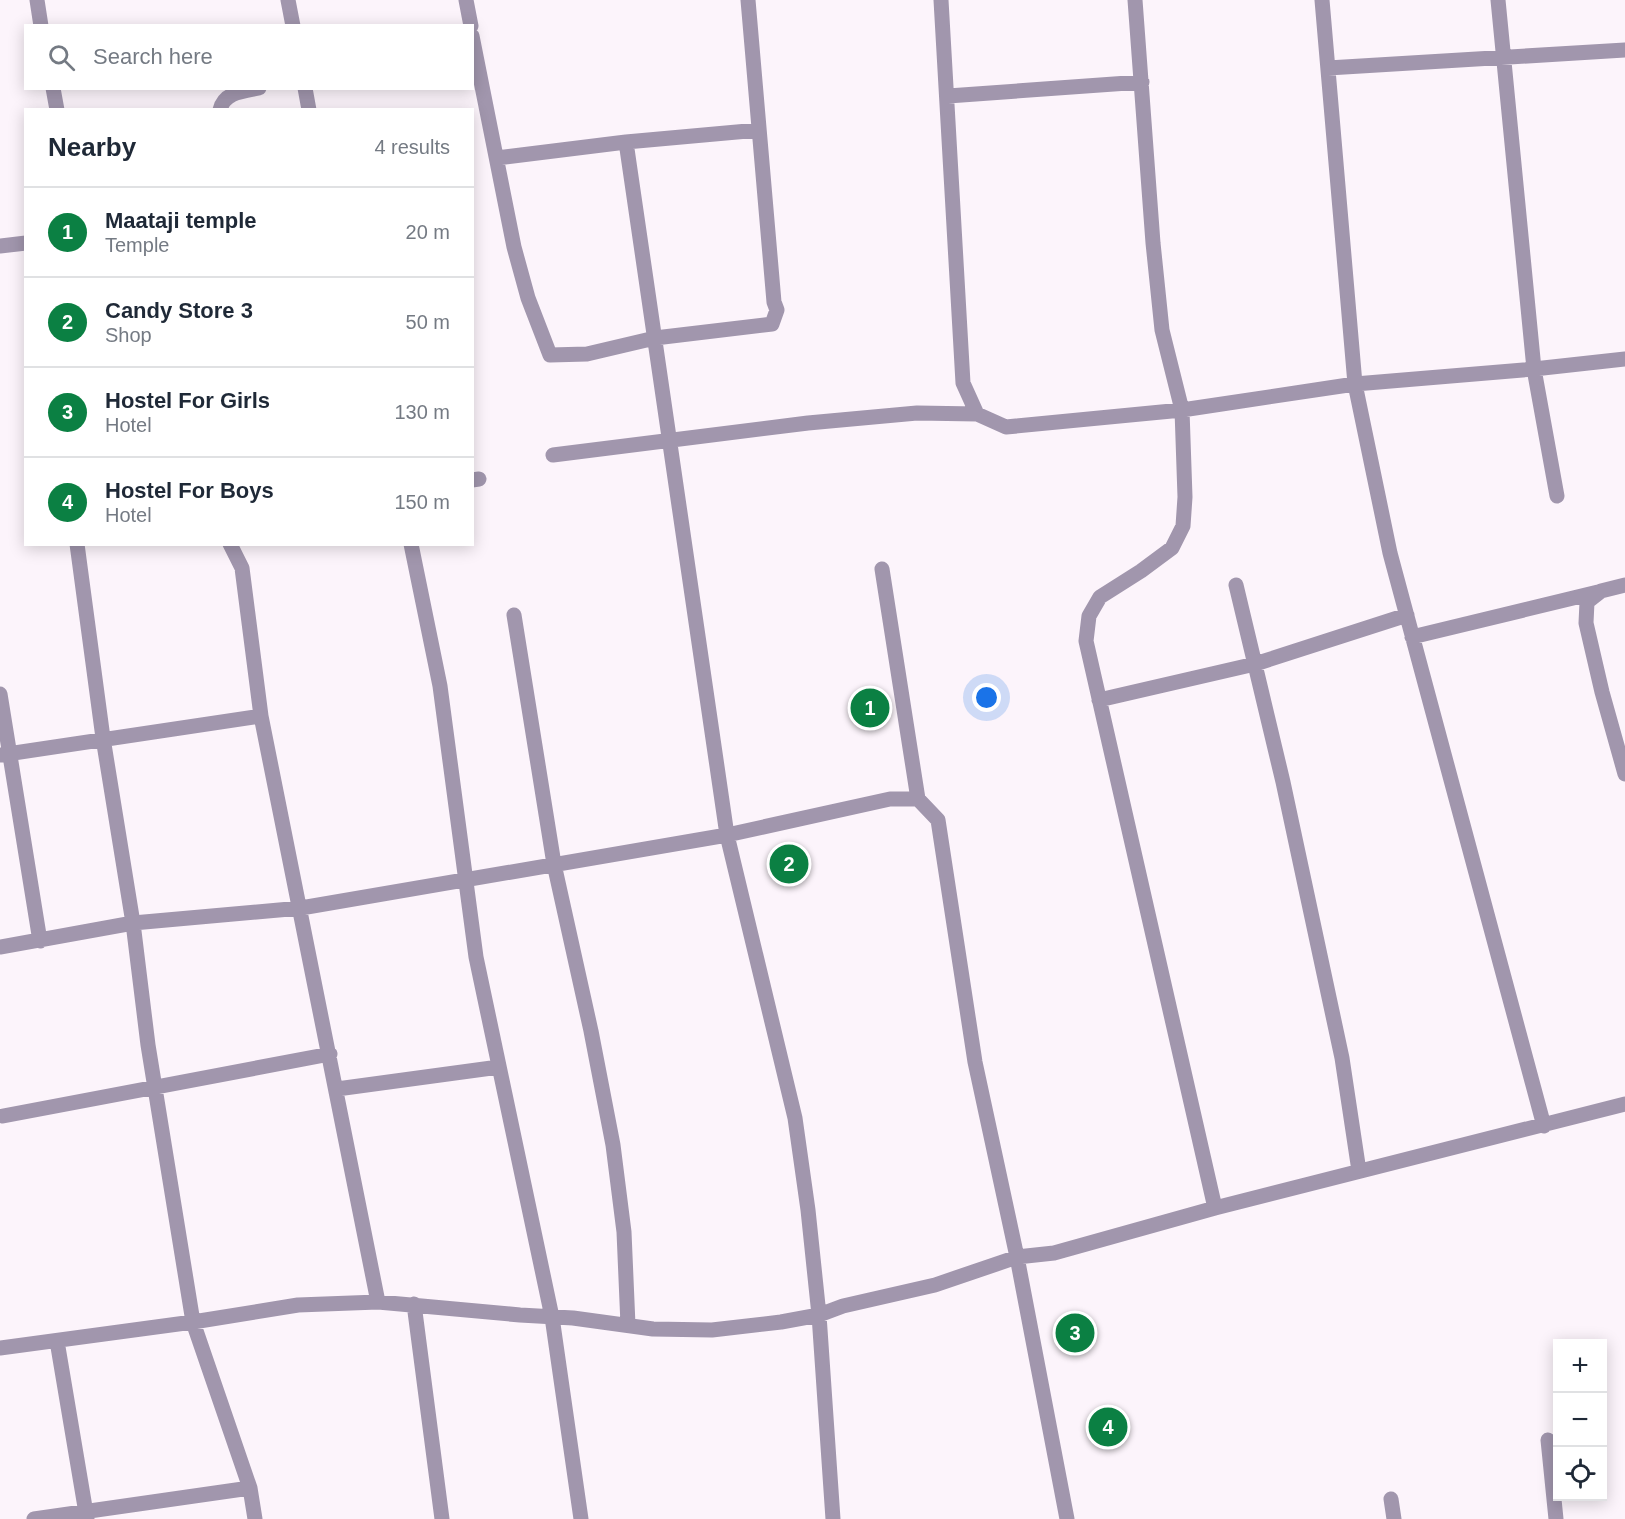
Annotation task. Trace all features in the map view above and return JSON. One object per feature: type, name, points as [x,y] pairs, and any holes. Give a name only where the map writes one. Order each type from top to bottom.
[{"type":"street","points":[[37,0],[41,24]]},
{"type":"street","points":[[288,0],[293,24]]},
{"type":"street","points":[[466,0],[471,24]]},
{"type":"street","points":[[474,49],[517,257],[528,298],[550,355],[587,354],[655,338],[772,324],[777,310],[774,302],[748,0]]},
{"type":"street","points":[[940,0],[948,96],[963,383],[977,414]]},
{"type":"street","points":[[1135,0],[1153,243],[1162,330],[1182,410],[1185,497],[1183,526],[1172,548],[1141,572],[1100,597],[1089,616],[1086,641],[1215,1208]]},
{"type":"street","points":[[1322,0],[1355,384],[1390,553],[1544,1126]]},
{"type":"street","points":[[1498,0],[1534,369],[1557,496]]},
{"type":"street","points":[[1328,68],[1625,50]]},
{"type":"street","points":[[948,96],[1142,82]]},
{"type":"street","points":[[53,90],[57,108]]},
{"type":"street","points":[[220,108],[221,104],[232,94],[250,90]]},
{"type":"street","points":[[304,90],[309,108]]},
{"type":"street","points":[[497,158],[626,142],[759,130]]},
{"type":"street","points":[[626,142],[727,835],[795,1118],[819,1315],[833,1519]]},
{"type":"street","points":[[0,246],[24,243]]},
{"type":"street","points":[[553,455],[917,413],[977,414],[1006,427],[1182,410],[1355,384],[1625,359]]},
{"type":"street","points":[[77,546],[103,738],[133,923],[154,1087],[193,1322],[250,1488],[255,1519]]},
{"type":"street","points":[[231,546],[242,568],[261,716],[378,1302]]},
{"type":"street","points":[[411,546],[440,686],[476,957],[552,1317],[581,1519]]},
{"type":"street","points":[[882,569],[918,799],[938,820],[975,1062],[1017,1257],[1067,1519]]},
{"type":"street","points":[[1236,585],[1283,782],[1342,1058],[1359,1171]]},
{"type":"street","points":[[1412,637],[1625,585]]},
{"type":"street","points":[[1600,591],[1587,602],[1586,623],[1625,774]]},
{"type":"street","points":[[514,615],[554,864],[591,1030],[613,1145],[624,1232],[628,1325]]},
{"type":"street","points":[[1099,700],[1255,664],[1407,615]]},
{"type":"street","points":[[0,694],[5,754],[40,941]]},
{"type":"street","points":[[5,754],[261,716]]},
{"type":"street","points":[[0,947],[133,923],[301,908],[727,835],[890,799],[918,799]]},
{"type":"street","points":[[3,1116],[330,1054]]},
{"type":"street","points":[[337,1089],[500,1067]]},
{"type":"street","points":[[0,1348],[193,1322],[298,1305],[378,1302],[414,1304],[653,1329],[712,1330],[819,1315],[843,1306],[935,1285],[1017,1257],[1054,1253],[1215,1208],[1625,1104]]},
{"type":"street","points":[[414,1304],[442,1519]]},
{"type":"street","points":[[57,1341],[87,1515]]},
{"type":"street","points":[[1548,1440],[1556,1519]]},
{"type":"street","points":[[34,1519],[87,1515],[250,1488]]},
{"type":"street","points":[[1391,1499],[1395,1519]]},
{"type":"place","name":"Maataji temple","points":[[870,708]]},
{"type":"place","name":"Candy Store 3","points":[[789,864]]},
{"type":"place","name":"Hostel For Girls","points":[[1075,1333]]},
{"type":"place","name":"Hostel For Boys","points":[[1108,1427]]}]
